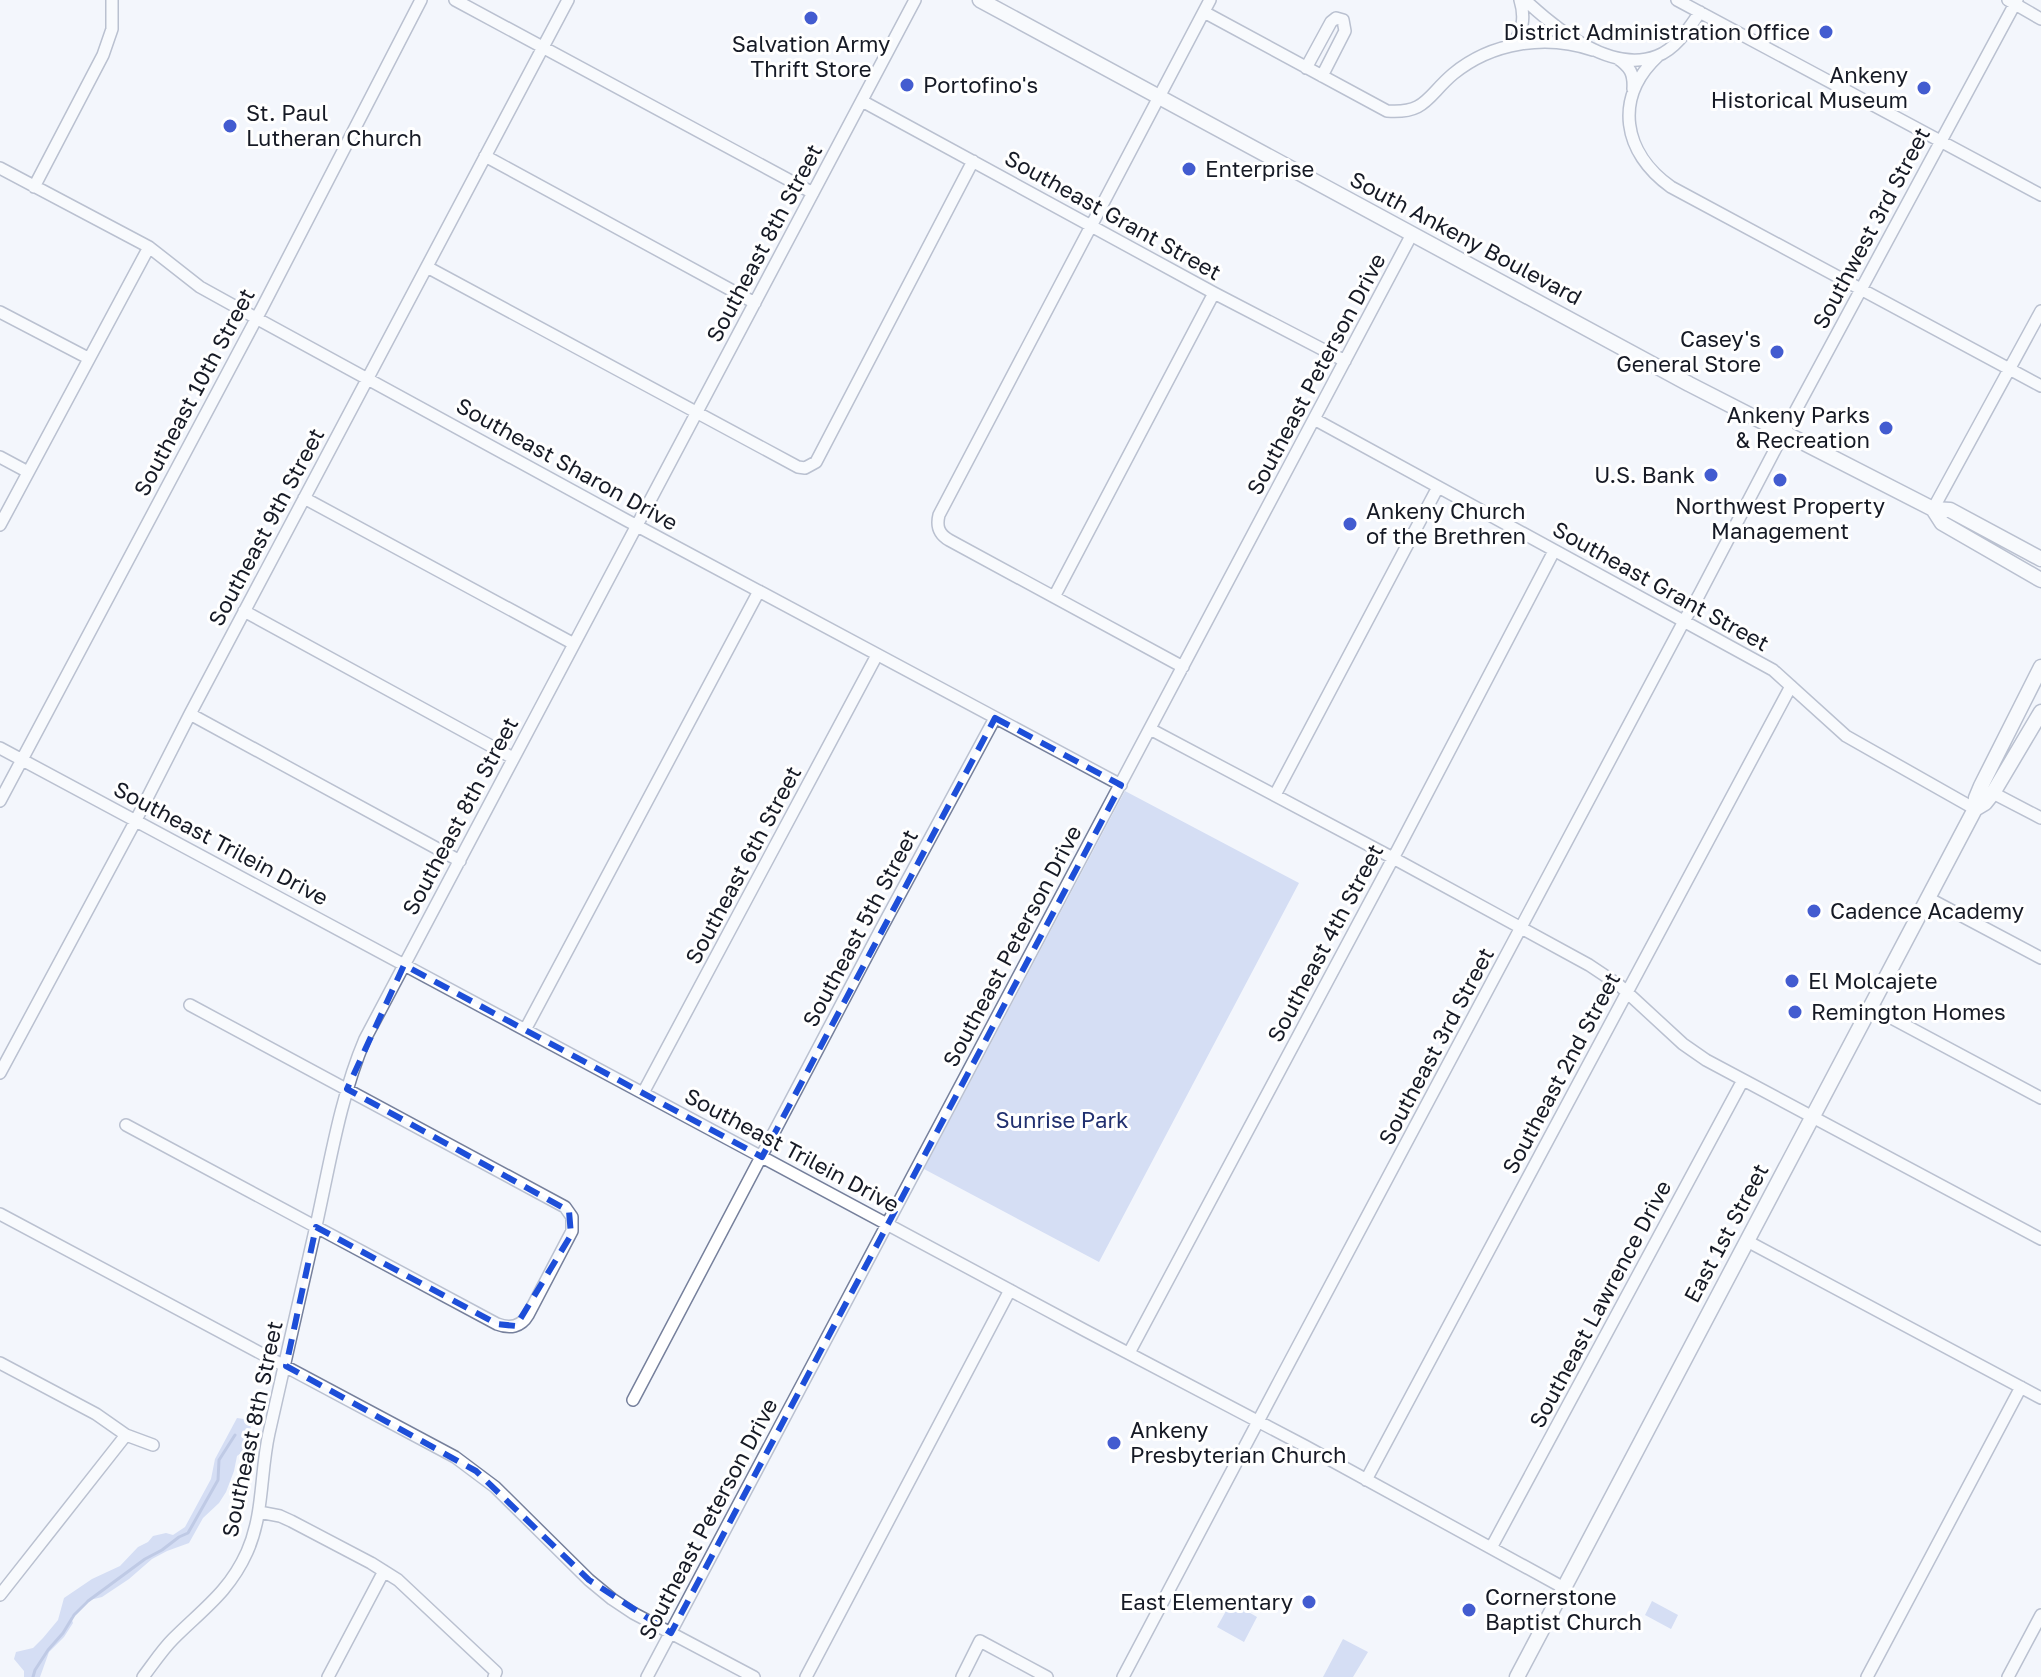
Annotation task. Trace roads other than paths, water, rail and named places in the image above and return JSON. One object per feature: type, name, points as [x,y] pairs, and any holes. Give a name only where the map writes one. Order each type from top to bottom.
[{"type":"main road","name":"South Ankeny Boulevard","points":[[980,0],[1783,434],[1933,509],[1950,510],[2041,559]]},
{"type":"main road","name":"South Ankeny Boulevard","points":[[1933,509],[1942,523],[2041,580]]},
{"type":"main road","name":"East 1st Street","points":[[1517,1677],[1975,809],[1981,786],[2041,667]]},
{"type":"main road","name":"East 1st Street","points":[[1975,809],[1993,793],[2041,712]]},
{"type":"street","points":[[34,187],[103,55],[112,29],[112,0]]},
{"type":"street","name":"Southeast 10th Street","points":[[0,801],[421,0]]},
{"type":"street","points":[[455,0],[813,193]]},
{"type":"street","name":"Southeast 9th Street","points":[[0,1073],[568,0]]},
{"type":"street","name":"Southeast 8th Street","points":[[143,1677],[172,1640],[214,1602],[248,1550],[259,1512],[265,1453],[347,1089],[365,1039],[915,0]]},
{"type":"street","points":[[1183,667],[942,536],[938,529],[939,515],[1210,0]]},
{"type":"street","points":[[1505,47],[1514,42],[1522,27],[1523,0]]},
{"type":"street","points":[[1523,0],[1548,21],[1593,50]]},
{"type":"street","points":[[1677,0],[2041,195]]},
{"type":"street","points":[[2013,1],[2041,19]]},
{"type":"street","name":"Southwest 3rd Street","points":[[1783,434],[2013,1]]},
{"type":"street","points":[[1204,12],[1387,111],[1409,111],[1421,106],[1470,62],[1505,47],[1548,41],[1576,44],[1616,58],[1633,60],[1658,56]]},
{"type":"street","points":[[1633,91],[1643,72],[1682,36],[1700,12]]},
{"type":"street","points":[[1306,68],[1331,22],[1336,18],[1343,20],[1345,31],[1322,76]]},
{"type":"street","points":[[1616,58],[1633,72],[1629,121],[1631,135],[1642,158],[1658,177],[1671,187],[2041,386]]},
{"type":"street","name":"Southeast Grant Street","points":[[862,101],[1345,361]]},
{"type":"street","points":[[485,156],[755,303]]},
{"type":"street","points":[[427,267],[798,467],[805,468],[816,462],[973,161]]},
{"type":"street","name":"Southeast Sharon Drive","points":[[0,168],[149,247],[200,287],[256,318],[1121,785]]},
{"type":"street","name":"Southeast Peterson Drive","points":[[647,1677],[1412,234]]},
{"type":"street","points":[[0,525],[149,247]]},
{"type":"street","points":[[1054,597],[1214,293]]},
{"type":"street","points":[[1933,509],[2041,311]]},
{"type":"street","points":[[0,312],[88,358]]},
{"type":"street","name":"Southeast Grant Street","points":[[1314,419],[1773,670],[1846,736],[1975,809]]},
{"type":"street","name":"Southeast 3rd Street","points":[[1123,1677],[1783,434]]},
{"type":"street","points":[[0,457],[28,472]]},
{"type":"street","points":[[1275,795],[1438,487]]},
{"type":"street","points":[[304,498],[574,644]]},
{"type":"street","name":"Southeast 4th Street","points":[[1129,1353],[1554,551]]},
{"type":"street","points":[[525,1030],[759,591]]},
{"type":"street","points":[[244,611],[513,758]]},
{"type":"street","name":"Southeast 6th Street","points":[[643,1093],[877,655]]},
{"type":"street","name":"Southeast 2nd Street","points":[[1366,1480],[1791,686]]},
{"type":"street","points":[[190,714],[460,861]]},
{"type":"street","name":"Southeast 5th Street","points":[[633,1400],[995,718]]},
{"type":"street","points":[[1150,729],[1589,965],[1628,993],[1683,1044],[1706,1060],[2041,1239]]},
{"type":"street","name":"Southeast Trilein Drive","points":[[0,748],[1564,1588]]},
{"type":"street","points":[[1993,793],[2041,818]]},
{"type":"street","points":[[1928,898],[2041,958]]},
{"type":"street","points":[[126,1125],[507,1327],[525,1319],[572,1231],[571,1214],[561,1204],[190,1005]]},
{"type":"street","points":[[1871,1007],[2041,1098]]},
{"type":"street","name":"Southeast Lawrence Drive","points":[[1491,1548],[1743,1080]]},
{"type":"street","points":[[0,1214],[455,1457],[495,1487],[589,1580],[633,1613],[754,1677]]},
{"type":"street","points":[[1747,1241],[2041,1398]]},
{"type":"street","points":[[806,1677],[1010,1290]]},
{"type":"street","points":[[0,1363],[96,1414],[126,1435],[153,1445]]},
{"type":"street","points":[[1867,1677],[2021,1387]]},
{"type":"street","points":[[0,1595],[126,1435]]},
{"type":"street","points":[[259,1512],[291,1521],[384,1571],[415,1595],[495,1675]]},
{"type":"street","points":[[328,1677],[384,1571]]},
{"type":"street","points":[[2008,1677],[2041,1615]]},
{"type":"street","points":[[962,1677],[980,1641],[1047,1677]]},
{"type":"waterway","points":[[33,1677],[48,1650],[88,1601],[145,1559],[188,1533],[218,1480],[219,1460],[235,1435]]},
{"type":"place","name":"Salvation Army Thrift Store","points":[[811,18]]},
{"type":"place","name":"District Administration Office","points":[[1826,32]]},
{"type":"place","name":"Portofino's","points":[[907,85]]},
{"type":"place","name":"Ankeny Historical Museum","points":[[1924,88]]},
{"type":"place","name":"St. Paul Lutheran Church","points":[[230,126]]},
{"type":"place","name":"Enterprise","points":[[1189,169]]},
{"type":"place","name":"Casey's General Store","points":[[1777,352]]},
{"type":"place","name":"Ankeny Parks & Recreation","points":[[1886,428]]},
{"type":"place","name":"U.S. Bank","points":[[1711,475]]},
{"type":"place","name":"Northwest Property Management","points":[[1780,480]]},
{"type":"place","name":"Ankeny Church of the Brethren","points":[[1350,524]]},
{"type":"place","name":"Cadence Academy","points":[[1814,911]]},
{"type":"place","name":"El Molcajete","points":[[1792,981]]},
{"type":"place","name":"Remington Homes","points":[[1795,1012]]},
{"type":"place","name":"Ankeny Presbyterian Church","points":[[1114,1443]]},
{"type":"place","name":"East Elementary","points":[[1309,1602]]},
{"type":"place","name":"Cornerstone Baptist Church","points":[[1469,1610]]},
{"type":"park label","name":"Sunrise Park","points":[[1062,1120]]}]
